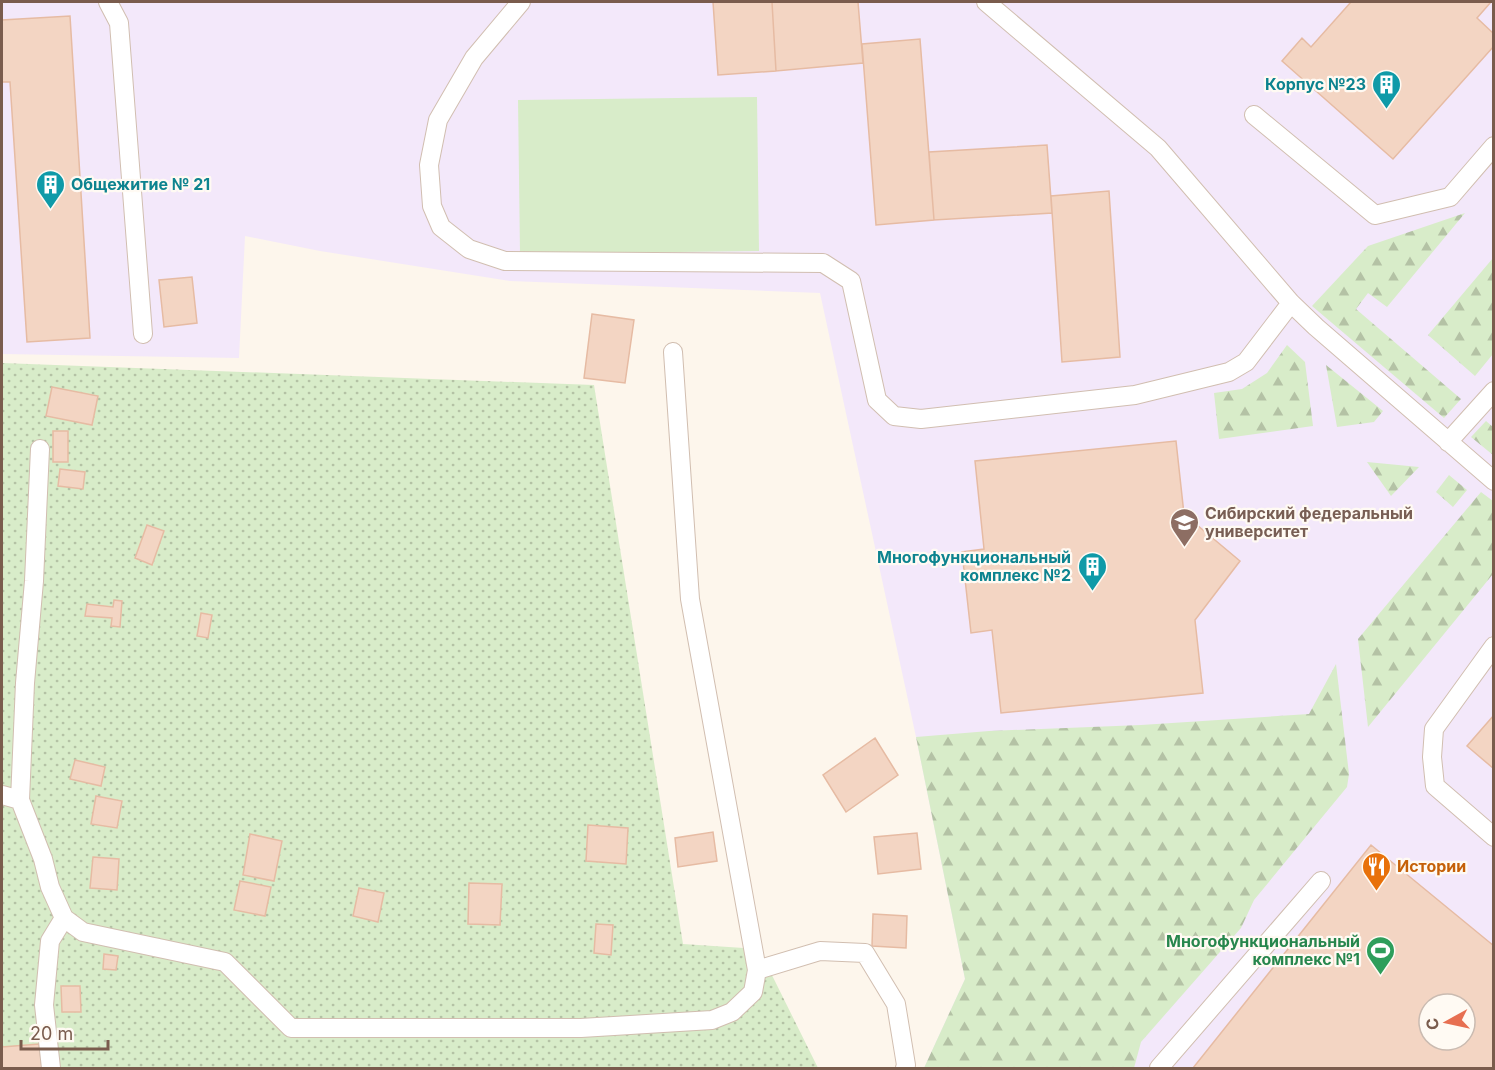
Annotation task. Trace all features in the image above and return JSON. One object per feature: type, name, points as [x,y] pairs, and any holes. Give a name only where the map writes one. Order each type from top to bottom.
[{"type":"lane","points":[[108,2],[119,23],[143,334]]},
{"type":"lane","points":[[521,2],[474,58],[438,120],[429,165],[432,206],[441,227],[469,249],[505,261],[822,263],[850,281],[878,400],[894,416],[921,419],[1135,395],[1229,372],[1246,362],[1291,303]]},
{"type":"lane","points":[[986,2],[1158,148],[1291,303],[1494,481]]},
{"type":"lane","points":[[1254,115],[1375,215],[1450,197],[1494,146]]},
{"type":"lane","points":[[40,449],[20,800],[43,859],[50,887],[64,918],[83,932],[225,962],[291,1028],[581,1028],[712,1020],[732,1012],[753,992],[757,970],[690,598],[673,352]]},
{"type":"lane","points":[[1448,442],[1494,391]]},
{"type":"lane","points":[[1494,646],[1434,729],[1432,757],[1435,786],[1494,837]]},
{"type":"lane","points":[[2,795],[20,800]]},
{"type":"lane","points":[[1159,1068],[1321,881]]},
{"type":"lane","points":[[51,1068],[44,1005],[50,941],[64,918]]},
{"type":"lane","points":[[757,970],[820,951],[865,953],[896,1004],[905,1068]]},
{"type":"shaded area","name":"Сибирский федеральный университет","points":[[2,2],[1493,2],[1493,1068],[924,1068],[965,979],[916,737],[820,293],[510,281],[320,251],[245,236],[239,358],[2,354]]},
{"type":"green space","points":[[757,97],[759,251],[520,254],[518,100]]},
{"type":"green space","points":[[1465,213],[1387,307],[1368,293],[1356,309],[1461,399],[1444,418],[1312,306],[1368,246]]},
{"type":"green space","points":[[1493,258],[1493,354],[1475,376],[1428,335]]},
{"type":"green space","points":[[1287,345],[1305,362],[1313,426],[1219,439],[1214,393],[1242,389],[1267,373]]},
{"type":"green space","points":[[2,363],[594,385],[683,944],[759,949],[818,1068],[2,1068]]},
{"type":"green space","points":[[1326,365],[1383,411],[1374,422],[1337,427]]},
{"type":"green space","points":[[1486,421],[1493,427],[1493,455],[1471,437]]},
{"type":"green space","points":[[1367,462],[1419,467],[1391,496]]},
{"type":"green space","points":[[1449,475],[1467,490],[1453,507],[1436,492]]},
{"type":"green space","points":[[1481,492],[1493,501],[1493,574],[1368,727],[1358,639]]},
{"type":"green space","points":[[1336,664],[1349,774],[1347,787],[1254,900],[1241,928],[1141,1042],[1134,1068],[924,1068],[965,979],[916,737],[1309,714]]},
{"type":"building","points":[[713,2],[772,2],[776,71],[718,75]]},
{"type":"building","points":[[772,2],[858,2],[863,63],[776,71]]},
{"type":"building","name":"Корпус №23","points":[[1351,2],[1491,2],[1477,18],[1494,34],[1494,46],[1393,159],[1282,61],[1302,38],[1311,47]]},
{"type":"building","name":"Общежитие № 21","points":[[70,16],[90,338],[27,342],[10,82],[2,82],[2,20]]},
{"type":"building","points":[[920,39],[934,220],[876,225],[862,44]]},
{"type":"building","points":[[1047,145],[1052,213],[934,220],[929,152]]},
{"type":"building","points":[[1109,191],[1120,357],[1062,362],[1051,196]]},
{"type":"building","points":[[192,277],[197,323],[164,327],[159,280]]},
{"type":"building","points":[[592,314],[634,320],[625,383],[584,378]]},
{"type":"building","points":[[52,387],[98,396],[92,425],[46,416]]},
{"type":"building","points":[[53,431],[68,431],[68,462],[53,462]]},
{"type":"building","name":"Многофункциональный комплекс №2","points":[[1176,441],[1184,514],[1240,561],[1195,620],[1203,693],[1001,713],[992,630],[971,633],[962,552],[984,549],[975,461]]},
{"type":"building","points":[[60,469],[85,472],[83,489],[58,486]]},
{"type":"building","points":[[147,525],[164,531],[152,565],[135,558]]},
{"type":"building","points":[[114,600],[122,601],[120,627],[111,626],[112,618],[85,616],[87,604],[113,607]]},
{"type":"building","points":[[201,613],[212,615],[208,638],[197,636]]},
{"type":"building","points":[[1494,715],[1494,769],[1467,746]]},
{"type":"building","points":[[875,738],[898,775],[846,812],[823,775]]},
{"type":"building","points":[[75,760],[105,767],[101,786],[70,779]]},
{"type":"building","points":[[96,796],[122,801],[117,828],[91,824]]},
{"type":"building","points":[[588,825],[628,828],[626,864],[586,861]]},
{"type":"building","points":[[713,832],[717,861],[678,867],[675,838]]},
{"type":"building","points":[[917,833],[921,869],[878,874],[874,837]]},
{"type":"building","points":[[250,834],[282,841],[274,881],[243,875]]},
{"type":"building","name":"Многофункциональный комплекс №1","points":[[1371,845],[1494,946],[1494,1068],[1193,1068]]},
{"type":"building","points":[[93,857],[119,859],[117,890],[90,888]]},
{"type":"building","points":[[240,881],[271,887],[265,916],[234,910]]},
{"type":"building","points":[[469,883],[502,884],[500,925],[468,924]]},
{"type":"building","points":[[359,888],[384,893],[378,922],[353,916]]},
{"type":"building","points":[[873,914],[907,916],[906,948],[872,946]]},
{"type":"building","points":[[596,924],[613,925],[611,955],[594,953]]},
{"type":"building","points":[[104,954],[118,956],[116,970],[103,969]]},
{"type":"building","points":[[61,986],[80,986],[81,1012],[62,1012]]},
{"type":"building","points":[[39,1044],[42,1068],[2,1068],[2,1047]]},
{"type":"place","name":"Корпус №23","points":[[1387,110]]},
{"type":"place","name":"Общежитие № 21","points":[[50,210]]},
{"type":"place","name":"Сибирский федеральный университет","points":[[1184,548]]},
{"type":"place","name":"Многофункциональный комплекс №2","points":[[1092,592]]},
{"type":"place","name":"Истории","points":[[1376,892]]},
{"type":"place","name":"Многофункциональный комплекс №1","points":[[1381,976]]}]
